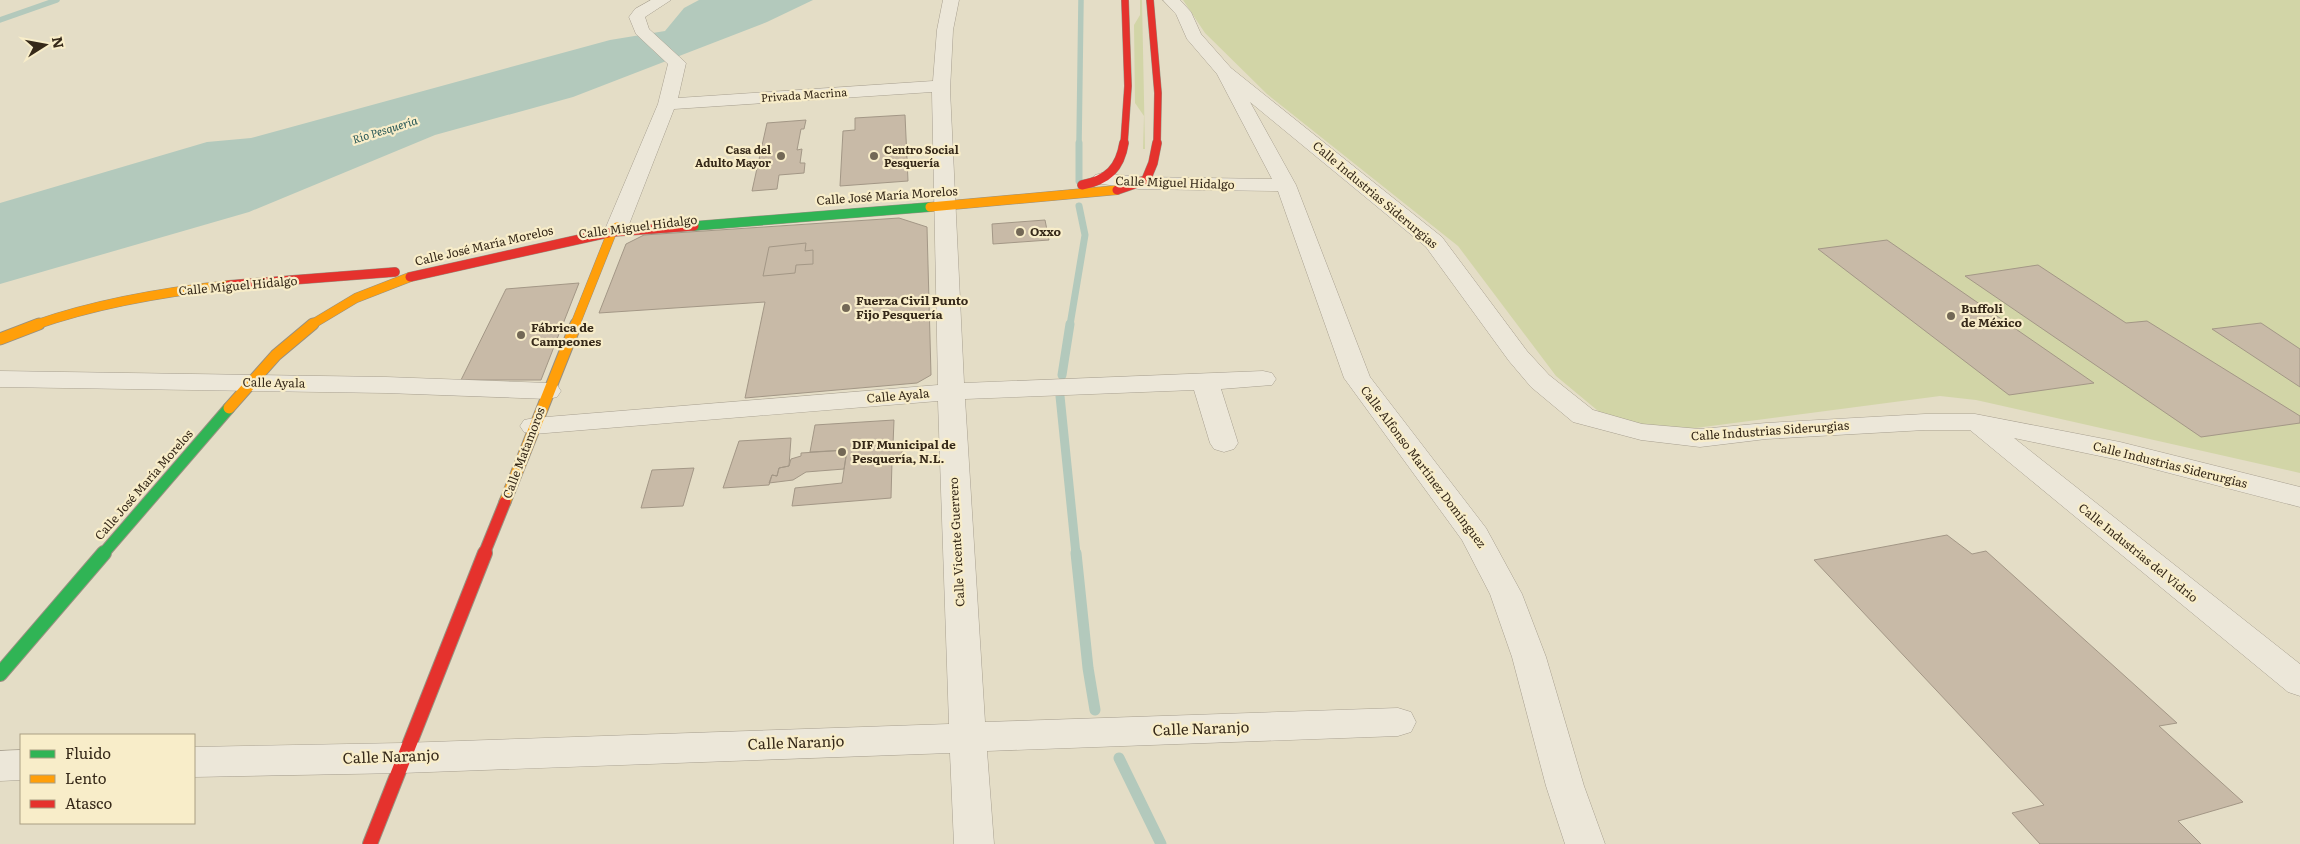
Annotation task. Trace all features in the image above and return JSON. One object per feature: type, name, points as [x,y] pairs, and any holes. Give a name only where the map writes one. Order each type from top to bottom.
[{"type":"main road","points":[[1102,179],[1119,165],[1124,144],[1125,0]]},
{"type":"main road","points":[[1139,183],[1147,179],[1154,168],[1158,134],[1150,0]]},
{"type":"main road","name":"Calle Miguel Hidalgo","points":[[946,202],[1071,187],[1102,179]]},
{"type":"main road","name":"Calle José María Morelos","points":[[0,674],[250,383],[306,328],[333,310],[366,293],[447,268],[615,230],[946,202],[1072,196],[1110,191],[1139,183]]},
{"type":"main road","name":"Calle Miguel Hidalgo","points":[[0,339],[58,315],[112,302],[178,291],[404,271],[615,230]]},
{"type":"main road","name":"Calle Matamoros","points":[[370,844],[402,758],[534,426],[615,230]]},
{"type":"street","name":"Calle Matamoros","points":[[615,230],[667,104],[677,63],[642,31],[638,15],[663,0]]},
{"type":"street","name":"Calle Vicente Guerrero","points":[[951,0],[944,28],[942,86],[950,392],[974,844]]},
{"type":"street","name":"Calle Alfonso Martínez Domínguez","points":[[1171,0],[1183,12],[1193,36],[1225,72],[1286,186],[1357,378],[1385,418],[1475,535],[1491,560],[1503,586],[1529,656],[1566,788],[1585,844]]},
{"type":"street","name":"Calle Industrias Siderurgias","points":[[1225,72],[1434,242],[1518,356],[1540,381],[1583,416],[1641,432],[1700,438],[1766,431],[1915,422],[1975,422],[2120,451],[2300,498]]},
{"type":"street","name":"Privada Macrina","points":[[667,104],[942,86]]},
{"type":"street","name":"Calle Miguel Hidalgo","points":[[1102,179],[1139,183],[1286,186]]},
{"type":"street","name":"Calle Ayala","points":[[0,379],[548,391]]},
{"type":"street","name":"Calle Ayala","points":[[534,426],[950,392],[1263,379]]},
{"type":"street","points":[[1205,381],[1224,444]]},
{"type":"street","name":"Calle Industrias del Vidrio","points":[[1975,422],[2300,683]]},
{"type":"street","name":"Calle Naranjo","points":[[195,762],[402,758],[1398,722]]},
{"type":"street","points":[[0,766],[20,765]]},
{"type":"green space","points":[[1140,0],[1142,0],[1145,149],[1143,149],[1144,116],[1135,103],[1134,25],[1140,15]]},
{"type":"green space","points":[[1183,0],[2300,0],[2300,473],[1976,400],[1940,396],[1688,429],[1628,425],[1603,415],[1556,376],[1458,246],[1267,94],[1205,33]]},
{"type":"water","name":"Río Pesquería","points":[[699,0],[813,0],[767,22],[573,97],[435,135],[249,212],[0,284],[0,203],[207,142],[251,138],[610,40],[665,31],[684,8]]},
{"type":"building","name":"Centro Social Pesquería","points":[[905,115],[908,181],[840,186],[843,131],[855,130],[855,118]]},
{"type":"building","name":"Casa del Adulto Mayor","points":[[806,120],[804,129],[801,129],[797,150],[802,149],[800,163],[805,163],[804,173],[779,175],[777,189],[752,191],[767,123]]},
{"type":"building","name":"Fuerza Civil Punto Fijo Pesquería","points":[[899,218],[927,227],[931,375],[917,383],[745,398],[765,302],[599,313],[626,244],[644,235]]},
{"type":"building","name":"Oxxo","points":[[1045,220],[1049,240],[993,244],[992,224]]},
{"type":"building","name":"Buffoli de México","points":[[1887,240],[2094,383],[2009,395],[1818,249]]},
{"type":"building","points":[[806,243],[805,251],[813,250],[813,264],[796,265],[795,273],[763,276],[769,247]]},
{"type":"building","points":[[2038,265],[2126,323],[2147,321],[2300,416],[2300,423],[2201,437],[1965,276]]},
{"type":"building","name":"Fábrica de Campeones","points":[[579,283],[541,380],[461,380],[506,289]]},
{"type":"building","points":[[2261,323],[2300,349],[2300,387],[2212,329]]},
{"type":"building","points":[[894,420],[893,445],[903,445],[901,460],[892,461],[891,498],[792,506],[795,488],[842,483],[847,450],[810,452],[815,425]]},
{"type":"building","points":[[791,438],[789,466],[779,468],[777,476],[772,475],[769,485],[723,488],[739,441]]},
{"type":"building","points":[[847,450],[844,469],[806,472],[793,480],[769,483],[772,475],[777,476],[779,468],[789,466],[791,459],[801,456],[801,453]]},
{"type":"building","points":[[694,468],[683,506],[641,508],[652,470]]},
{"type":"building","points":[[1947,535],[1972,554],[1986,551],[2177,723],[2159,726],[2243,802],[2178,821],[2201,844],[2040,844],[2012,813],[2044,805],[1814,560]]},
{"type":"waterway","points":[[0,20],[57,0]]},
{"type":"waterway","points":[[1079,144],[1081,0]]},
{"type":"waterway","points":[[1079,144],[1079,181]]},
{"type":"waterway","points":[[1070,325],[1085,235],[1079,206]]},
{"type":"waterway","points":[[1062,375],[1070,324]]},
{"type":"waterway","points":[[1060,396],[1076,554]]},
{"type":"waterway","points":[[1076,553],[1088,668],[1095,710]]},
{"type":"waterway","points":[[1119,758],[1161,844]]},
{"type":"traffic: fast","points":[[694,226],[930,207]]},
{"type":"traffic: fast","points":[[0,674],[229,408]]},
{"type":"traffic: slow","points":[[930,207],[1117,190]]},
{"type":"traffic: slow","points":[[505,502],[612,232],[617,227]]},
{"type":"traffic: slow","points":[[229,408],[276,355],[319,319],[356,298],[410,277]]},
{"type":"traffic: slow","points":[[0,339],[57,317],[112,302],[169,292],[229,285]]},
{"type":"traffic: jam","points":[[1082,185],[1107,177],[1115,170],[1123,151],[1126,132],[1128,86],[1125,0]]},
{"type":"traffic: jam","points":[[1117,190],[1146,180],[1153,163],[1157,142],[1159,118],[1157,67],[1150,0]]},
{"type":"traffic: jam","points":[[410,277],[612,232],[694,226]]},
{"type":"traffic: jam","points":[[229,285],[395,272]]},
{"type":"traffic: jam","points":[[370,844],[505,502]]},
{"type":"place","name":"Casa del Adulto Mayor","points":[[781,156]]},
{"type":"place","name":"Centro Social Pesquería","points":[[874,156]]},
{"type":"place","name":"Oxxo","points":[[1020,232]]},
{"type":"place","name":"Fuerza Civil Punto Fijo Pesquería","points":[[846,308]]},
{"type":"place","name":"Buffoli de México","points":[[1951,316]]},
{"type":"place","name":"Fábrica de Campeones","points":[[521,335]]},
{"type":"place","name":"DIF Municipal de Pesquería, N.L.","points":[[842,452]]}]
